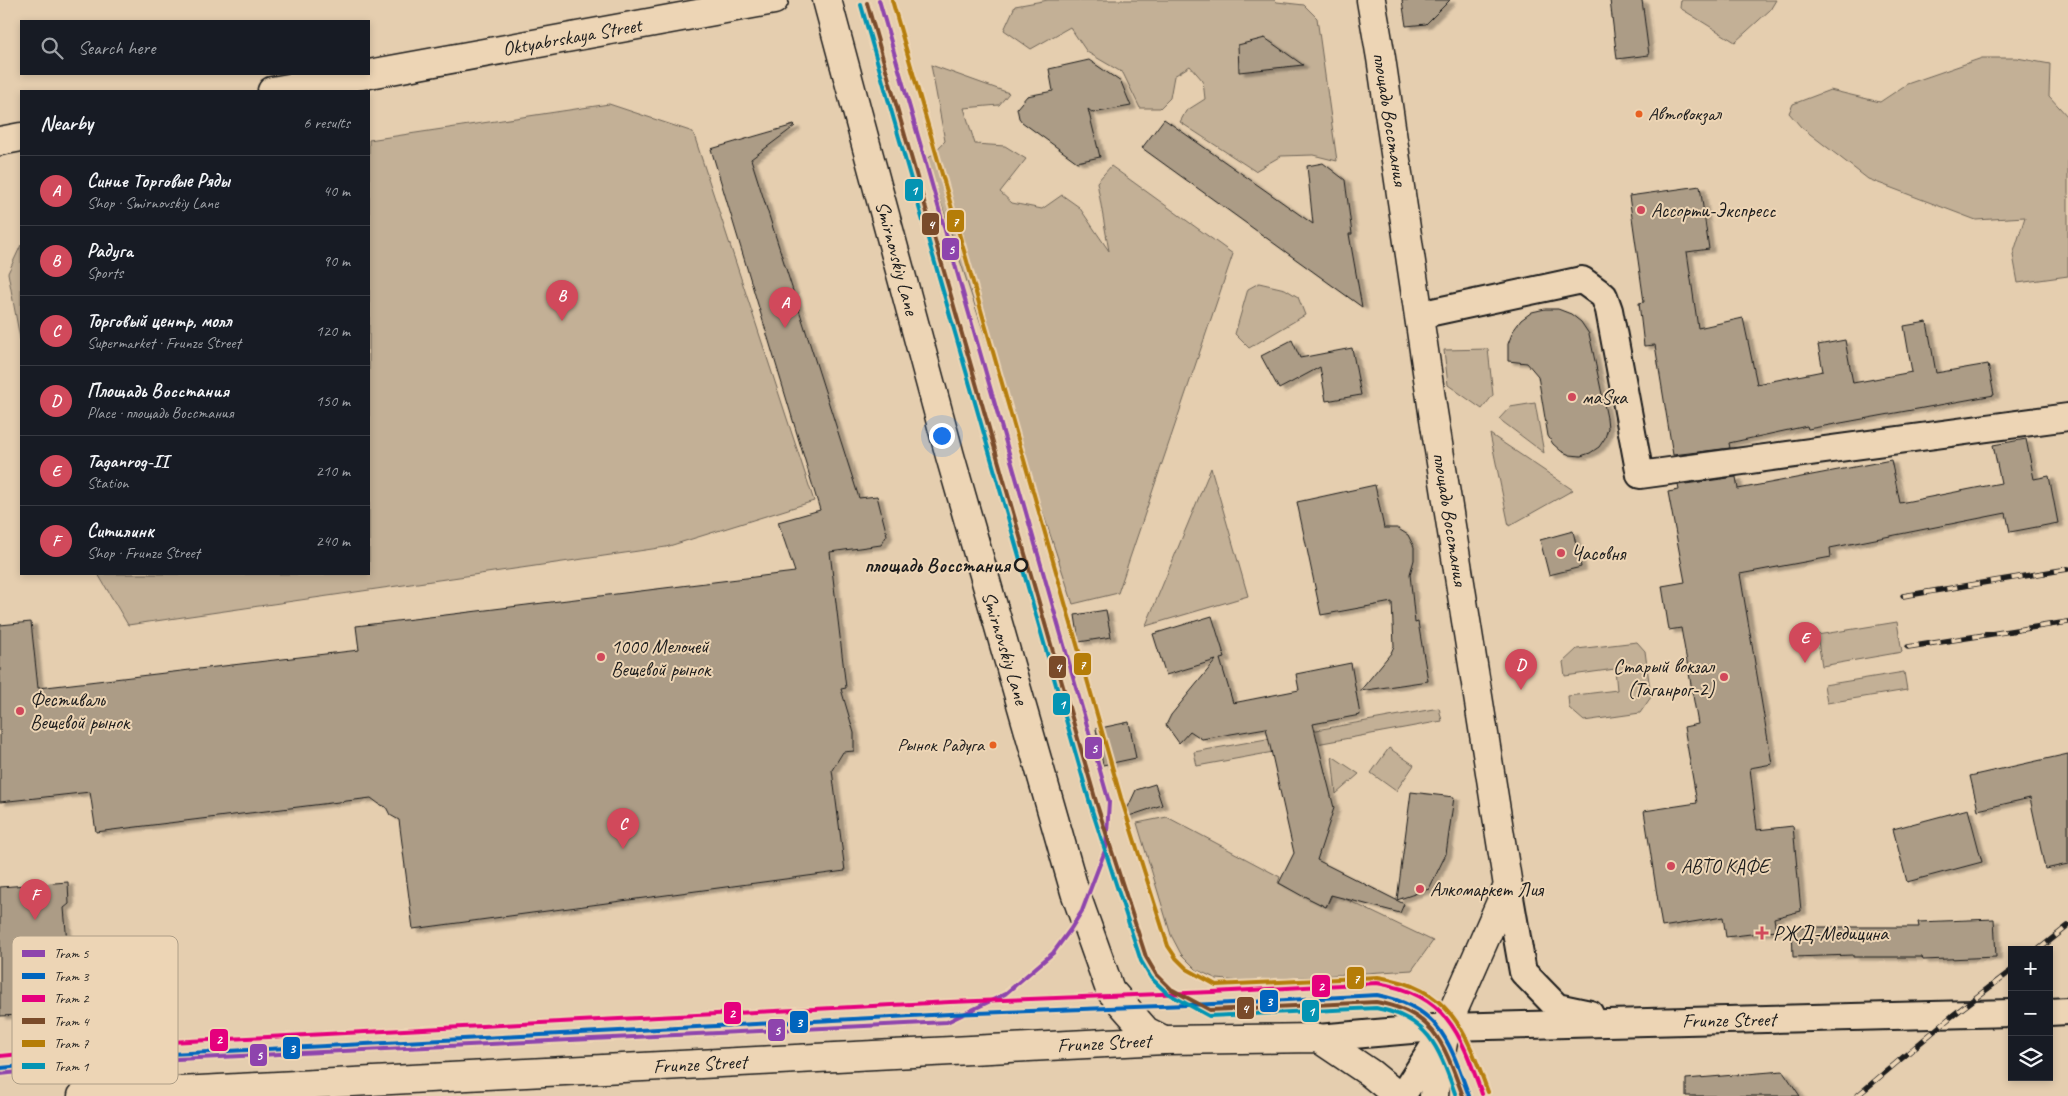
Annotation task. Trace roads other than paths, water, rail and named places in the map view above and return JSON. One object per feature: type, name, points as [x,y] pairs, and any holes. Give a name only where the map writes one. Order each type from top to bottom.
[{"type":"main road","name":"Oktyabrskaya Street","points":[[370,74],[774,0]]},
{"type":"main road","name":"Smirnovskiy Lane","points":[[828,0],[955,474],[1075,892],[1110,990],[1146,1031],[1164,1040]]},
{"type":"main road","name":"площадь Восстания","points":[[1371,0],[1508,886]]},
{"type":"main road","name":"Oktyabrskaya Street","points":[[278,90],[363,75]]},
{"type":"main road","points":[[0,141],[20,137]]},
{"type":"main road","points":[[1434,1096],[1434,1084],[1446,1026],[1508,886]]},
{"type":"main road","name":"Frunze Street","points":[[82,1096],[1164,1040],[1318,1038]]},
{"type":"main road","points":[[1318,1038],[1370,1072],[1400,1096]]},
{"type":"street","points":[[1419,315],[1582,280],[1604,296],[1609,310],[1640,475],[2068,417]]},
{"type":"street","points":[[1508,886],[1523,972],[1557,1007],[1633,1022]]},
{"type":"street","points":[[2053,1012],[2068,1011]]},
{"type":"street","name":"Frunze Street","points":[[1318,1038],[1446,1026],[2008,1013]]},
{"type":"street","points":[[1400,1096],[1446,1026]]},
{"type":"railway","points":[[1903,596],[2068,569]]},
{"type":"railway","points":[[1908,647],[2068,622]]},
{"type":"railway","points":[[2043,946],[2068,926]]},
{"type":"railway","points":[[1857,1096],[1952,1016],[2008,973]]},
{"type":"tram line","name":"5","points":[[178,1059],[947,1022],[1005,994],[1053,953],[1070,930],[1082,911],[1106,848],[1109,802],[879,0]]},
{"type":"tram line","name":"7","points":[[892,0],[1121,798],[1168,946],[1187,969],[1216,985],[1378,977],[1402,983],[1422,991],[1438,1002],[1451,1015],[1462,1031],[1480,1069],[1488,1092]]},
{"type":"tram line","name":"4","points":[[867,3],[1097,805],[1146,957],[1156,974],[1171,989],[1210,1010],[1376,1002],[1396,1007],[1412,1014],[1435,1034],[1443,1046],[1463,1096]]},
{"type":"tram line","name":"1","points":[[861,5],[1091,807],[1141,961],[1151,978],[1167,993],[1209,1016],[1376,1008],[1409,1019],[1430,1038],[1444,1064],[1456,1096]]},
{"type":"tram line","name":"2","points":[[178,1042],[950,1002],[1213,992],[1377,983],[1401,989],[1420,997],[1436,1007],[1458,1035],[1482,1094]]},
{"type":"tram line","name":"3","points":[[178,1054],[950,1014],[1213,1004],[1377,995],[1415,1008],[1429,1018],[1448,1043],[1469,1096]]},
{"type":"tram line","name":"2","points":[[0,1056],[12,1055]]},
{"type":"tram line","name":"3","points":[[1,1068],[12,1067]]},
{"type":"tram line","name":"5","points":[[0,1074],[12,1073]]},
{"type":"place","name":"Автовокзал","points":[[1639,114]]},
{"type":"place","name":"Ассорти-Экспресс","points":[[1641,210]]},
{"type":"place","name":"Радуга","points":[[562,321]]},
{"type":"place","name":"Синие Торговые Ряды","points":[[785,328]]},
{"type":"place","name":"маSка","points":[[1572,397]]},
{"type":"place","name":"Часовня","points":[[1561,553]]},
{"type":"place","name":"площадь Восстания","points":[[1021,565]]},
{"type":"place","name":"1000 Мелочей Вещевой рынок","points":[[601,657]]},
{"type":"place","name":"Taganrog-II","points":[[1805,663]]},
{"type":"place","name":"Старый вокзал (Таганрог-2)","points":[[1724,677]]},
{"type":"place","name":"Площадь Восстания","points":[[1521,690]]},
{"type":"place","name":"Фестиваль Вещевой рынок","points":[[20,711]]},
{"type":"place","name":"Рынок Радуга","points":[[993,745]]},
{"type":"place","name":"Торговый центр, молл","points":[[623,849]]},
{"type":"place","name":"АВТО КАФЕ","points":[[1671,866]]},
{"type":"place","name":"Алкомаркет Лия","points":[[1420,889]]},
{"type":"place","name":"Ситилинк","points":[[35,920]]},
{"type":"place","name":"РЖД-Медицина","points":[[1762,933]]}]
